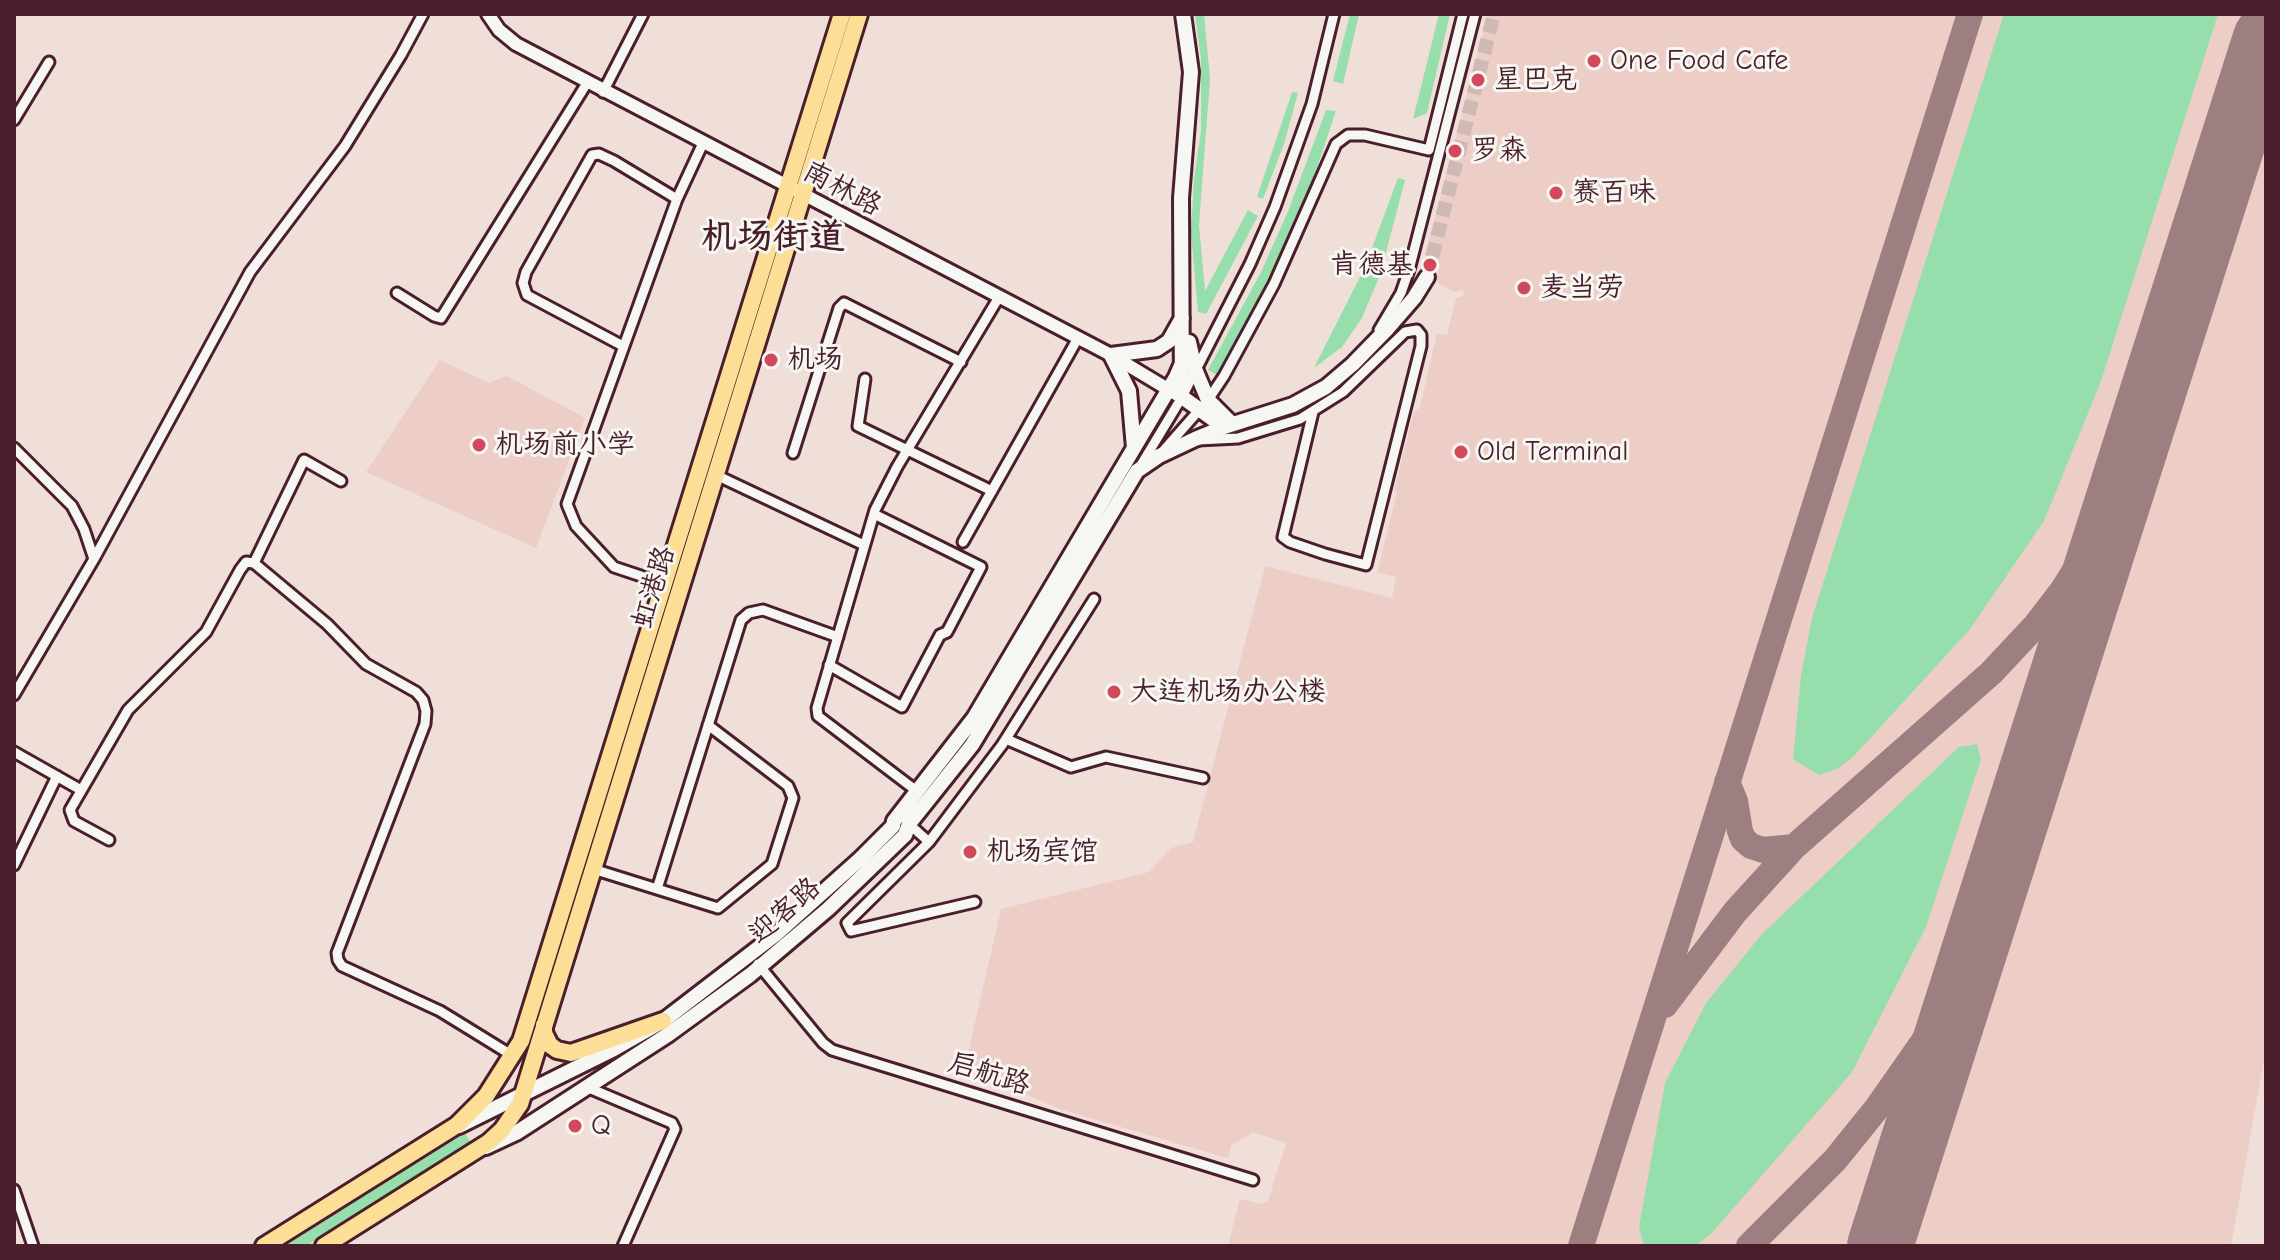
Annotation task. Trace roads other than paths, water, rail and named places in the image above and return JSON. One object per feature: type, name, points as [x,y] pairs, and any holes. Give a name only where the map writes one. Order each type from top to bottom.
[{"type":"highway","name":"虹港路","points":[[468,1156],[502,1130],[520,1104],[716,475],[842,14]]},
{"type":"highway","name":"虹港路","points":[[444,1133],[473,1111],[513,1056],[525,1030],[665,584],[795,192],[859,14]]},
{"type":"highway","points":[[544,1025],[550,1045],[571,1053],[663,1021]]},
{"type":"highway","name":"迎客路","points":[[264,1246],[444,1133]]},
{"type":"highway","name":"迎客路","points":[[324,1246],[468,1156]]},
{"type":"main road","points":[[1183,14],[1191,72],[1181,198],[1183,314],[1189,365],[1204,404]]},
{"type":"main road","points":[[1137,471],[1159,456],[1195,439],[1277,411],[1326,387],[1367,350],[1408,305],[1427,277]]},
{"type":"main road","points":[[1134,448],[1129,391],[1111,355],[1157,349],[1169,341],[1183,314]]},
{"type":"main road","points":[[1189,365],[1175,393],[1204,404],[1229,425]]},
{"type":"main road","name":"迎客路","points":[[468,1156],[516,1133],[690,1020],[756,961],[893,826],[963,734],[1134,448],[1175,393]]},
{"type":"main road","name":"迎客路","points":[[444,1133],[614,1049],[663,1021],[756,961],[868,872],[905,835],[909,824],[984,728],[1137,471]]},
{"type":"street","points":[[14,695],[94,559],[250,272],[345,146],[423,14]]},
{"type":"street","name":"南林路","points":[[488,14],[499,30],[516,44],[603,92],[704,141],[795,192],[1111,355],[1175,393]]},
{"type":"street","points":[[603,92],[643,14]]},
{"type":"street","points":[[1189,365],[1250,264],[1275,207],[1312,104],[1334,14]]},
{"type":"street","points":[[1159,456],[1224,376],[1274,284],[1336,144],[1348,135],[1365,135],[1429,150],[1463,14]]},
{"type":"street","points":[[1367,350],[1401,293],[1409,270],[1475,14]]},
{"type":"street","points":[[14,120],[49,62]]},
{"type":"street","points":[[397,293],[441,318],[587,83]]},
{"type":"street","points":[[665,584],[614,567],[576,526],[567,504],[677,199],[704,141]]},
{"type":"street","points":[[623,346],[527,295],[523,283],[526,272],[592,155],[599,154],[614,161],[677,199]]},
{"type":"street","points":[[918,792],[818,716],[817,708],[874,514],[906,452],[999,297]]},
{"type":"street","points":[[793,453],[839,308],[844,303],[961,362]]},
{"type":"street","points":[[1195,439],[1238,438],[1300,419],[1352,384],[1405,332],[1417,330],[1421,335],[1421,346],[1366,565],[1301,546],[1283,537],[1313,412]]},
{"type":"street","points":[[963,542],[1078,338]]},
{"type":"street","points":[[865,379],[858,426],[906,452],[992,491]]},
{"type":"street","points":[[1137,471],[1175,393]]},
{"type":"street","points":[[14,448],[72,506],[94,559]]},
{"type":"street","points":[[254,563],[304,460],[341,481]]},
{"type":"street","points":[[716,475],[864,545]]},
{"type":"street","points":[[829,665],[902,707],[981,567],[874,514]]},
{"type":"street","points":[[109,840],[74,821],[70,810],[128,710],[206,632],[240,570],[246,562],[254,563],[327,624],[366,664],[416,692],[423,700],[426,711],[425,724],[337,953],[338,960],[342,966],[440,1011],[513,1056]]},
{"type":"street","points":[[975,902],[851,931],[847,923],[929,842],[1006,739],[1094,599]]},
{"type":"street","points":[[657,889],[741,620],[749,613],[763,610],[838,637]]},
{"type":"street","points":[[593,869],[718,908],[772,864],[793,798],[788,786],[708,725]]},
{"type":"street","points":[[1006,739],[1071,767],[1106,757],[1203,778]]},
{"type":"street","points":[[14,752],[81,790]]},
{"type":"street","points":[[14,865],[57,776]]},
{"type":"street","points":[[909,824],[929,842]]},
{"type":"street","name":"启航路","points":[[756,961],[832,1050],[1253,1180]]},
{"type":"street","points":[[589,1088],[672,1123],[675,1129],[623,1246]]},
{"type":"street","points":[[14,1190],[33,1246]]},
{"type":"tunnel","points":[[1427,277],[1494,14]]},
{"type":"place","name":"One Food Cafe","points":[[1594,61]]},
{"type":"place","name":"星巴克","points":[[1478,80]]},
{"type":"place","name":"罗森","points":[[1455,151]]},
{"type":"place","name":"赛百味","points":[[1556,193]]},
{"type":"place","name":"肯德基","points":[[1430,265]]},
{"type":"place","name":"麦当劳","points":[[1524,288]]},
{"type":"place","name":"机场","points":[[771,360]]},
{"type":"place","name":"机场前小学","points":[[479,445]]},
{"type":"place","name":"Old Terminal","points":[[1461,452]]},
{"type":"place","name":"大连机场办公楼","points":[[1114,692]]},
{"type":"place","name":"机场宾馆","points":[[970,852]]},
{"type":"place","name":"Q","points":[[575,1126]]},
{"type":"district","name":"机场街道","points":[[773,238]]}]
